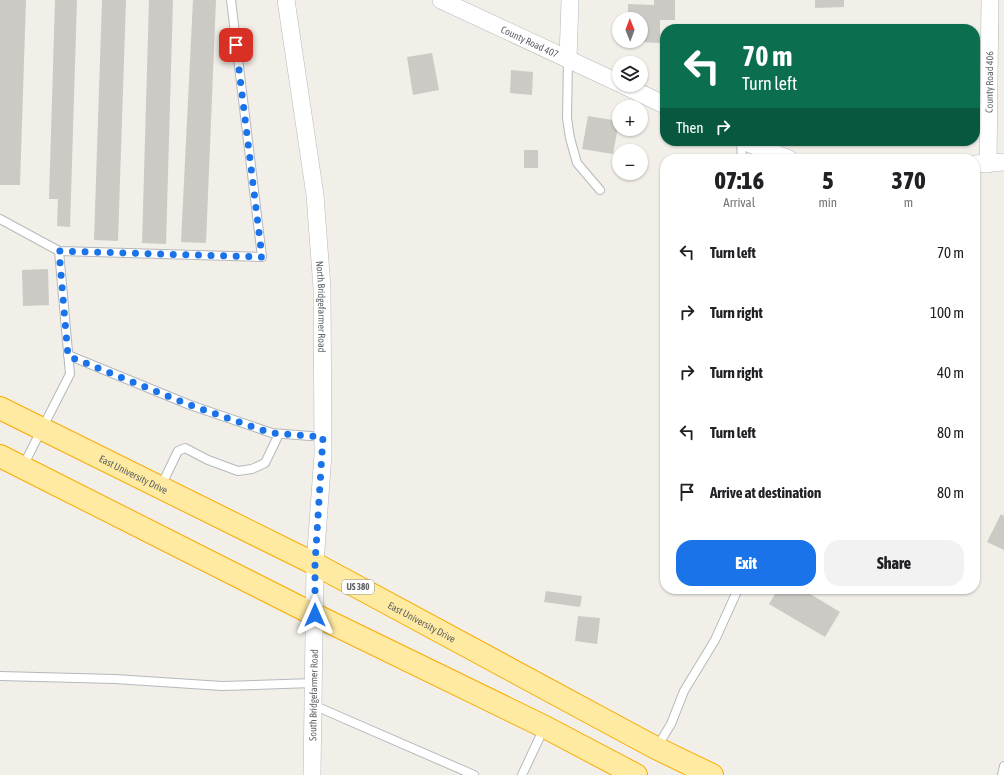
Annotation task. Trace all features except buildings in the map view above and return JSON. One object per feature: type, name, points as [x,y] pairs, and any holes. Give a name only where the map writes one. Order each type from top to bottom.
[{"type":"highway","name":"East University Drive","points":[[0,408],[315,564],[656,748],[712,775]]},
{"type":"highway","points":[[0,456],[315,615],[545,727],[636,775]]},
{"type":"street","name":"North Bridgefarmer Road","points":[[286,0],[315,195],[322,288],[323,437],[315,564],[315,615]]},
{"type":"street","name":"County Road 407","points":[[441,0],[612,80]]},
{"type":"street","points":[[568,59],[570,0]]},
{"type":"street","name":"County Road 406","points":[[989,164],[990,0]]},
{"type":"street","points":[[638,92],[660,102]]},
{"type":"street","points":[[755,146],[776,154]]},
{"type":"street","name":"South Bridgefarmer Road","points":[[312,775],[315,615]]},
{"type":"lane","points":[[0,219],[59,251],[262,257],[230,0]]},
{"type":"lane","points":[[568,59],[567,118],[570,138],[577,163],[600,190]]},
{"type":"lane","points":[[23,467],[70,374],[59,251]]},
{"type":"lane","points":[[68,356],[216,415],[272,433],[323,437]]},
{"type":"lane","points":[[160,487],[178,451],[185,448],[208,460],[238,471],[252,469],[265,464],[279,434]]},
{"type":"lane","points":[[656,748],[671,724],[684,691],[715,640],[736,594]]},
{"type":"lane","points":[[0,676],[115,678],[222,686],[313,683]]},
{"type":"lane","points":[[313,705],[474,775]]},
{"type":"lane","points":[[522,775],[545,727]]},
{"type":"lane","points":[[1002,775],[1004,766]]},
{"type":"route","points":[[236,45],[262,257],[59,251],[68,356],[190,405],[259,429],[272,433],[323,437],[318,537],[315,564],[315,615]]}]
